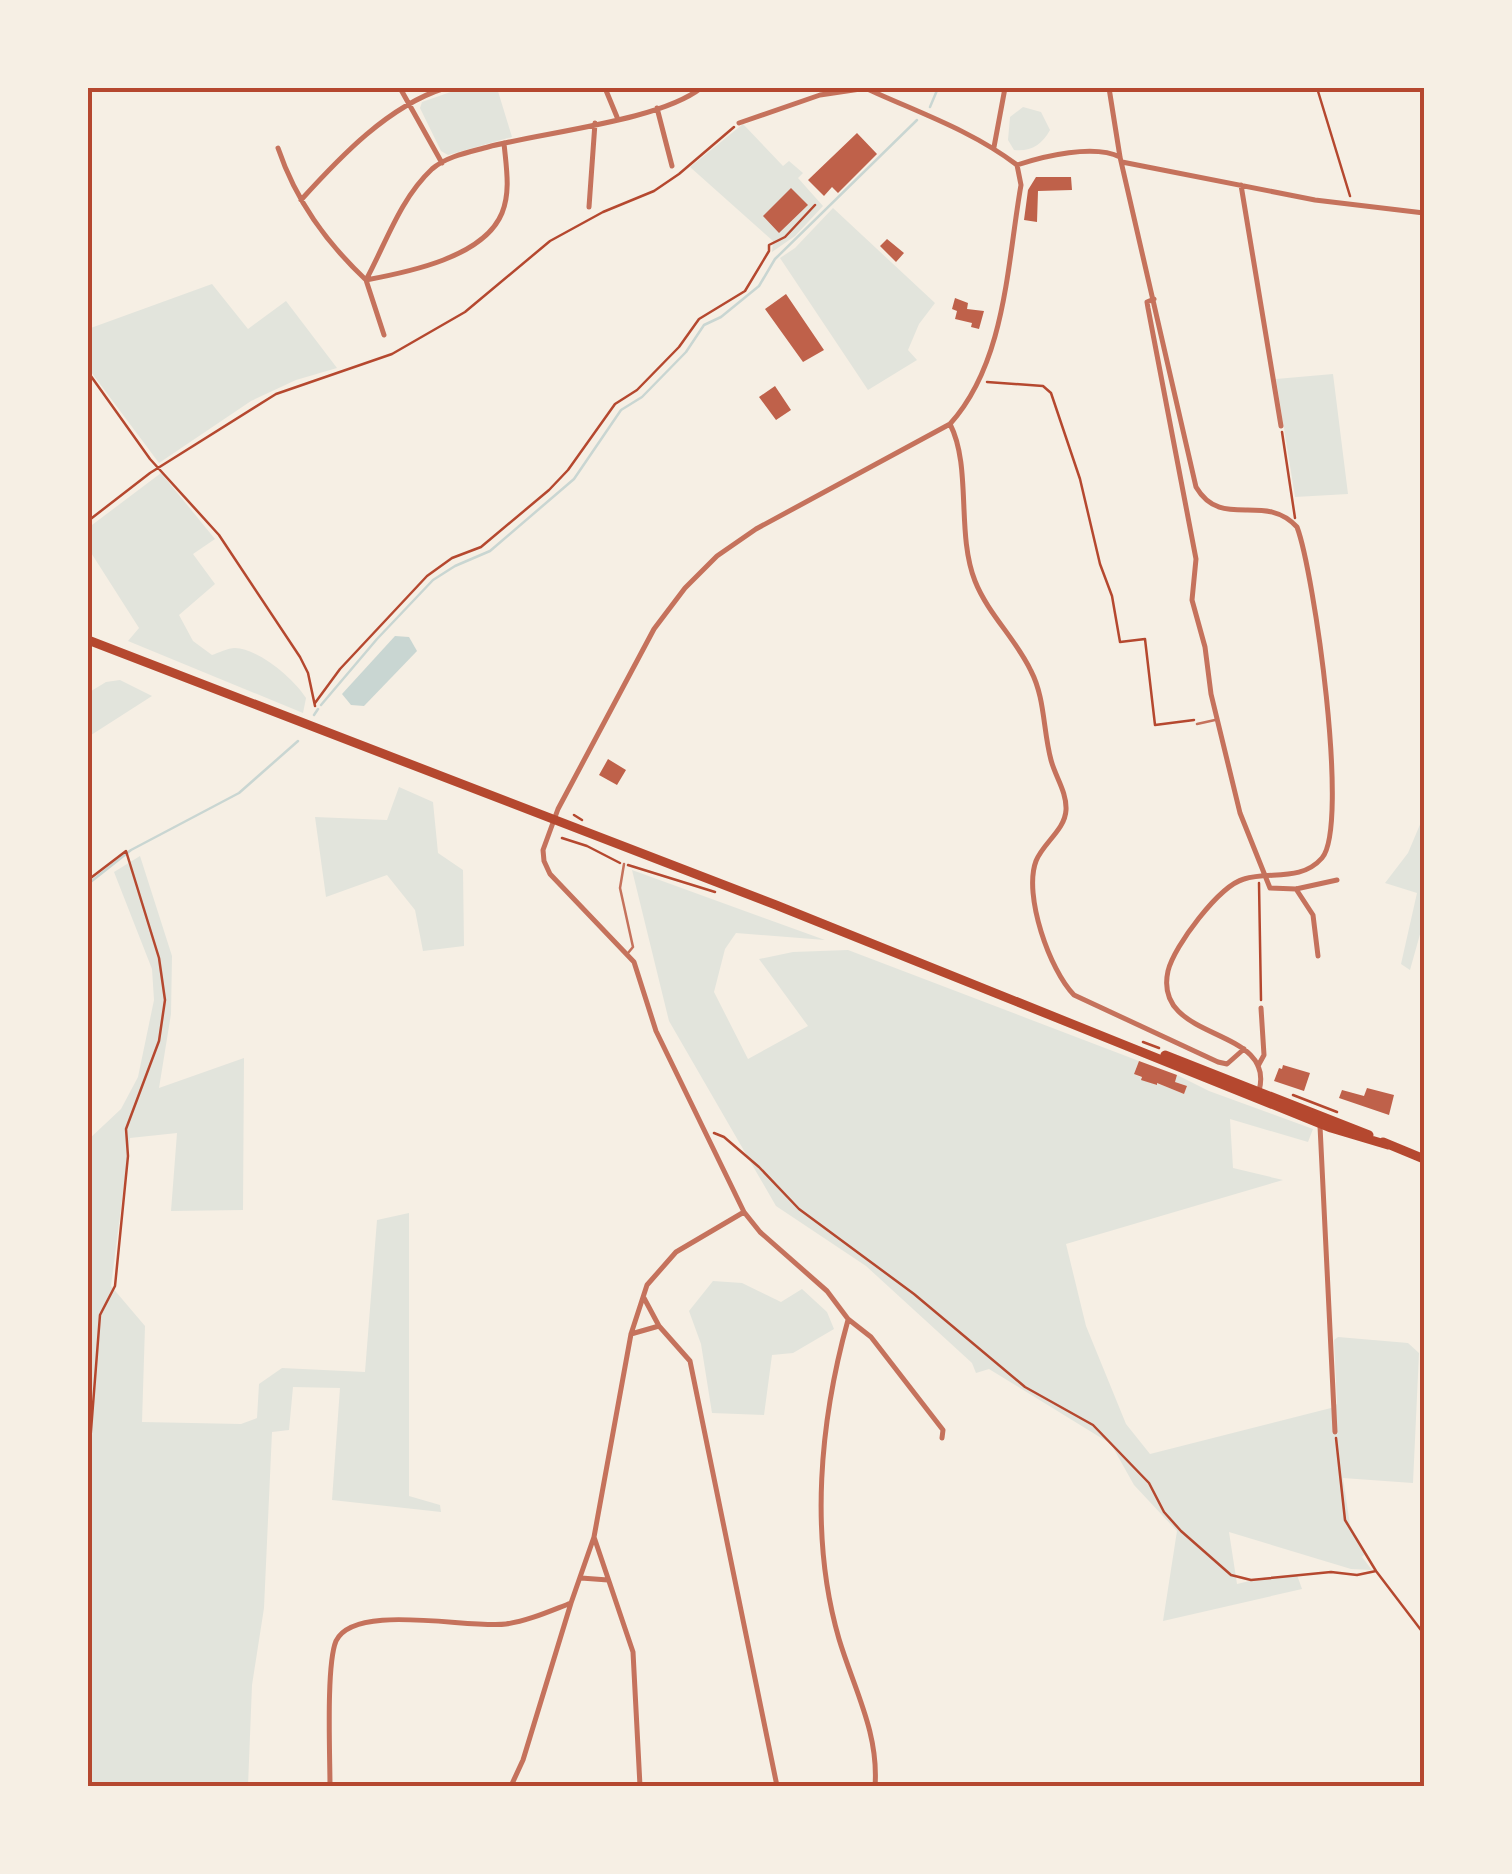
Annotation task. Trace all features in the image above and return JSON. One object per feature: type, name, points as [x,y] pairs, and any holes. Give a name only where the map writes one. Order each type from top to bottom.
[{"type":"main road","points":[[88,640],[1424,1159]]},
{"type":"street","points":[[400,88],[442,163]]},
{"type":"street","points":[[301,200],[345,154],[410,106],[444,88]]},
{"type":"street","points":[[605,88],[618,118]]},
{"type":"street","points":[[366,280],[409,196],[442,163],[504,143],[657,108],[700,88]]},
{"type":"street","points":[[739,122],[820,95],[866,88],[994,147],[1018,164],[1021,185],[992,351],[970,401],[950,424],[756,528],[705,567],[654,629],[554,820],[544,850],[547,870],[628,953],[642,978],[656,1032],[744,1212],[760,1232],[827,1291],[848,1320],[870,1337],[943,1430],[942,1438]]},
{"type":"street","points":[[994,147],[1005,88]]},
{"type":"street","points":[[1109,88],[1121,160],[1200,494],[1225,510],[1258,508],[1279,512],[1297,527],[1313,599],[1324,677],[1332,829],[1326,854],[1310,868],[1286,876],[1236,882],[1214,900],[1175,955],[1167,977],[1170,998],[1180,1015],[1232,1040],[1258,1066],[1262,1081],[1258,1095]]},
{"type":"street","points":[[657,108],[672,166]]},
{"type":"street","points":[[589,207],[595,124]]},
{"type":"street","points":[[366,280],[420,268],[458,254],[492,231],[504,210],[508,182],[504,143]]},
{"type":"street","points":[[278,148],[320,232],[366,280],[384,335]]},
{"type":"street","points":[[1018,164],[1053,155],[1107,152],[1121,160],[1241,185],[1424,214]]},
{"type":"street","points":[[1241,185],[1281,426]]},
{"type":"street","points":[[1154,300],[1148,302],[1148,308],[1193,540],[1196,569],[1192,600],[1240,813],[1261,876],[1270,888],[1296,890],[1337,880]]},
{"type":"street","points":[[950,424],[958,457],[968,559],[976,583],[1034,676],[1052,766],[1066,802],[1065,818],[1045,843],[1034,870],[1037,914],[1061,982],[1074,995],[1218,1062],[1227,1064],[1244,1049]]},
{"type":"street","points":[[1296,890],[1313,915],[1318,956]]},
{"type":"street","points":[[1258,1066],[1264,1056],[1261,1008]]},
{"type":"street","points":[[1322,1119],[1318,1132],[1335,1432]]},
{"type":"street","points":[[511,1786],[524,1760],[594,1537],[631,1334],[644,1296],[657,1272],[676,1252],[744,1212]]},
{"type":"street","points":[[644,1296],[659,1326],[690,1361],[777,1786]]},
{"type":"street","points":[[848,1320],[840,1348],[819,1512],[839,1638],[870,1724],[877,1759],[875,1786]]},
{"type":"street","points":[[631,1334],[659,1326]]},
{"type":"street","points":[[594,1537],[633,1652],[640,1786]]},
{"type":"street","points":[[581,1578],[609,1580]]},
{"type":"street","points":[[330,1786],[332,1657],[340,1635],[351,1627],[378,1620],[504,1624],[571,1603]]},
{"type":"lane","points":[[1197,724],[1217,719]]},
{"type":"lane","points":[[624,864],[620,888],[633,946],[628,953]]},
{"type":"path","points":[[1317,88],[1352,205]]},
{"type":"path","points":[[88,521],[159,468],[276,394],[392,354],[465,312],[550,241],[603,212],[654,191],[739,122]]},
{"type":"path","points":[[88,372],[159,468],[219,535],[300,657],[315,704],[361,645],[426,576],[452,558],[480,547],[548,490],[568,470],[615,404],[637,390],[679,347],[699,319],[745,291],[769,245],[785,237],[815,206]]},
{"type":"path","points":[[980,381],[1043,386],[1051,393],[1080,480],[1100,564],[1112,596],[1120,642],[1146,639],[1156,724],[1195,720],[1197,724]]},
{"type":"path","points":[[1281,426],[1297,527]]},
{"type":"path","points":[[88,880],[126,851],[159,958],[164,1000],[151,1066],[126,1129],[128,1156],[118,1256],[114,1286],[100,1315],[88,1469]]},
{"type":"path","points":[[1261,876],[1261,1008]]},
{"type":"path","points":[[707,1133],[724,1137],[799,1209],[914,1294],[1025,1388],[1093,1425],[1149,1483],[1164,1512],[1180,1531],[1230,1575],[1251,1580],[1376,1572]]},
{"type":"path","points":[[1335,1432],[1344,1520],[1376,1572],[1424,1634]]},
{"type":"shaded area","points":[[462,88],[497,88],[512,137],[448,155],[441,151],[420,108],[422,102]]},
{"type":"shaded area","points":[[1023,107],[1041,112],[1050,130],[1035,146],[1014,150],[1008,140],[1010,117]]},
{"type":"shaded area","points":[[743,124],[783,166],[789,161],[803,173],[798,178],[823,206],[795,236],[772,252],[773,241],[690,167]]},
{"type":"shaded area","points":[[833,208],[935,303],[919,324],[908,350],[917,360],[868,390],[780,258],[795,248]]},
{"type":"shaded area","points":[[212,284],[248,329],[286,301],[337,368],[296,380],[251,401],[159,463],[88,368],[88,329]]},
{"type":"shaded area","points":[[1333,374],[1348,494],[1295,497],[1276,379]]},
{"type":"shaded area","points":[[161,473],[215,539],[193,554],[215,584],[179,615],[193,641],[212,655],[235,648],[265,659],[306,698],[303,713],[128,641],[139,628],[88,548],[88,528]]},
{"type":"shaded area","points":[[395,636],[409,637],[417,651],[364,706],[351,705],[342,694]]},
{"type":"shaded area","points":[[120,680],[152,696],[88,737],[88,693],[106,682]]},
{"type":"shaded area","points":[[399,787],[433,802],[438,853],[463,870],[464,946],[423,951],[415,910],[387,875],[326,897],[315,817],[387,820]]},
{"type":"shaded area","points":[[1424,815],[1424,920],[1410,970],[1401,964],[1417,893],[1385,883],[1408,853]]},
{"type":"shaded area","points":[[140,856],[172,956],[171,1014],[159,1088],[244,1058],[243,1210],[171,1211],[177,1133],[130,1138],[111,1286],[145,1326],[142,1422],[241,1424],[257,1418],[259,1384],[282,1368],[365,1372],[377,1220],[409,1213],[409,1496],[440,1505],[441,1512],[332,1500],[340,1388],[293,1387],[289,1430],[272,1432],[264,1608],[252,1685],[248,1786],[88,1786],[88,1140],[121,1109],[138,1077],[154,1000],[152,969],[114,872]]},
{"type":"shaded area","points":[[632,870],[825,940],[736,933],[725,949],[714,992],[748,1059],[808,1026],[759,959],[793,952],[848,950],[1139,1061],[1134,1074],[1156,1085],[1184,1094],[1187,1086],[1175,1082],[1177,1075],[1209,1091],[1313,1129],[1308,1142],[1230,1119],[1233,1168],[1283,1180],[1066,1244],[1086,1326],[1126,1424],[1150,1454],[1331,1408],[1337,1404],[1334,1340],[1338,1337],[1408,1343],[1419,1353],[1413,1483],[1343,1478],[1350,1525],[1366,1553],[1362,1557],[1372,1570],[1351,1569],[1229,1532],[1237,1584],[1297,1575],[1302,1589],[1163,1621],[1177,1531],[1134,1485],[1111,1444],[989,1369],[976,1373],[972,1363],[866,1266],[776,1206],[669,1021]]},
{"type":"shaded area","points":[[713,1281],[742,1283],[781,1302],[802,1289],[827,1312],[834,1329],[793,1353],[772,1355],[764,1415],[712,1413],[701,1344],[689,1311]]},
{"type":"building","points":[[857,133],[877,154],[838,193],[832,187],[824,196],[808,180]]},
{"type":"building","points":[[1036,177],[1071,177],[1072,190],[1038,191],[1037,222],[1024,220],[1028,190]]},
{"type":"building","points":[[791,188],[808,205],[779,233],[763,216]]},
{"type":"building","points":[[887,239],[904,253],[896,262],[880,246]]},
{"type":"building","points":[[786,294],[824,350],[803,362],[765,309]]},
{"type":"building","points":[[955,298],[968,303],[967,309],[984,311],[979,329],[955,319]]},
{"type":"building","points":[[775,386],[791,410],[776,420],[759,397]]},
{"type":"building","points":[[608,759],[626,770],[617,785],[599,775]]},
{"type":"building","points":[[1139,1061],[1177,1075],[1175,1082],[1187,1086],[1184,1094],[1141,1080],[1134,1074]]},
{"type":"building","points":[[1283,1065],[1310,1073],[1304,1091],[1274,1081]]},
{"type":"building","points":[[1367,1088],[1394,1095],[1389,1115],[1339,1098],[1342,1090],[1364,1096]]},
{"type":"waterway","points":[[930,107],[938,88]]},
{"type":"waterway","points":[[321,705],[433,580],[490,551],[574,479],[621,410],[642,397],[686,352],[704,325],[721,317],[759,286],[775,259],[917,120]]},
{"type":"waterway","points":[[314,715],[318,709]]},
{"type":"waterway","points":[[88,884],[131,850],[239,793],[298,741]]}]
